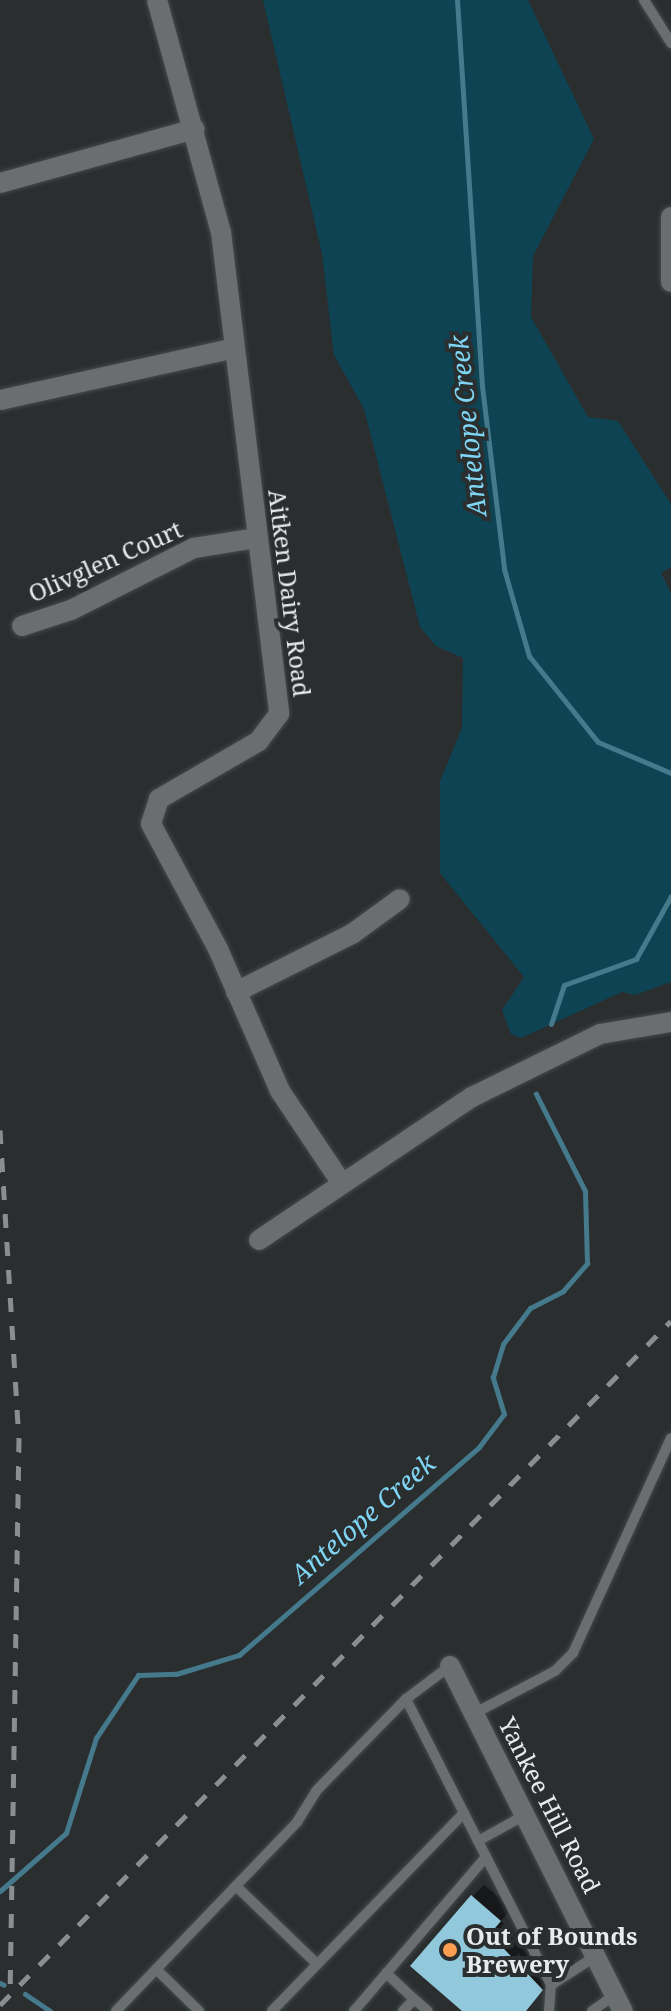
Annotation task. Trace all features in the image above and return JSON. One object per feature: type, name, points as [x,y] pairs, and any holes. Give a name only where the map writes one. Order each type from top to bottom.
[{"type":"street","name":"Aitken Dairy Road","points":[[157,0],[221,232],[279,714],[259,741],[150,810],[151,824],[304,1136],[341,1182]]},
{"type":"street","points":[[0,183],[195,129]]},
{"type":"street","points":[[671,217],[671,282]]},
{"type":"street","points":[[0,400],[234,348]]},
{"type":"street","name":"Olivglen Court","points":[[22,626],[71,610],[194,548],[257,538]]},
{"type":"street","points":[[236,992],[352,934],[400,899]]},
{"type":"street","points":[[259,1240],[405,1136],[552,1057],[600,1034],[671,1022]]},
{"type":"street","name":"Yankee Hill Road","points":[[450,1666],[619,2003]]},
{"type":"lane","points":[[644,0],[671,43]]},
{"type":"lane","points":[[475,1713],[555,1671],[573,1653],[671,1438]]},
{"type":"lane","points":[[116,2011],[236,1886],[406,1699],[450,1666]]},
{"type":"lane","points":[[406,1699],[551,1985],[549,2011]]},
{"type":"lane","points":[[272,2011],[464,1813]]},
{"type":"lane","points":[[478,1841],[526,1815]]},
{"type":"lane","points":[[354,2011],[486,1857]]},
{"type":"lane","points":[[236,1886],[317,1964]]},
{"type":"lane","points":[[551,1985],[596,1956]]},
{"type":"lane","points":[[156,1969],[199,2011]]},
{"type":"lane","points":[[386,1973],[428,2011]]},
{"type":"lane","points":[[403,2011],[414,1999]]},
{"type":"lane","points":[[592,2011],[619,2003]]},
{"type":"shaded area","points":[[263,0],[528,0],[594,139],[533,256],[531,317],[588,417],[618,421],[671,504],[671,567],[661,573],[671,593],[671,982],[635,995],[622,992],[521,1038],[511,1034],[502,1010],[524,977],[440,873],[440,781],[462,728],[463,658],[436,646],[420,627],[364,409],[334,355],[322,254]]},
{"type":"building","points":[[471,1895],[501,1921],[490,1934],[543,1990],[526,2011],[462,2011],[410,1966]]},
{"type":"waterway","name":"Antelope Creek","points":[[457,0],[482,386],[504,569],[529,656],[598,742],[671,773]]},
{"type":"waterway","name":"Antelope Creek","points":[[551,1024],[564,985],[636,959],[671,896]]},
{"type":"waterway","name":"Antelope Creek","points":[[0,1891],[66,1833],[96,1738],[138,1675],[176,1674],[239,1655],[479,1447],[504,1414],[493,1377],[503,1344],[530,1308],[563,1291],[587,1263],[585,1191],[536,1094]]},
{"type":"waterway","points":[[0,1983],[4,1985]]},
{"type":"waterway","points":[[25,1994],[50,2011]]},
{"type":"railway","points":[[0,1130],[19,1438],[10,1997]]},
{"type":"railway","points":[[0,2005],[671,1321]]},
{"type":"place","name":"Out of Bounds Brewery","points":[[450,1950]]}]
